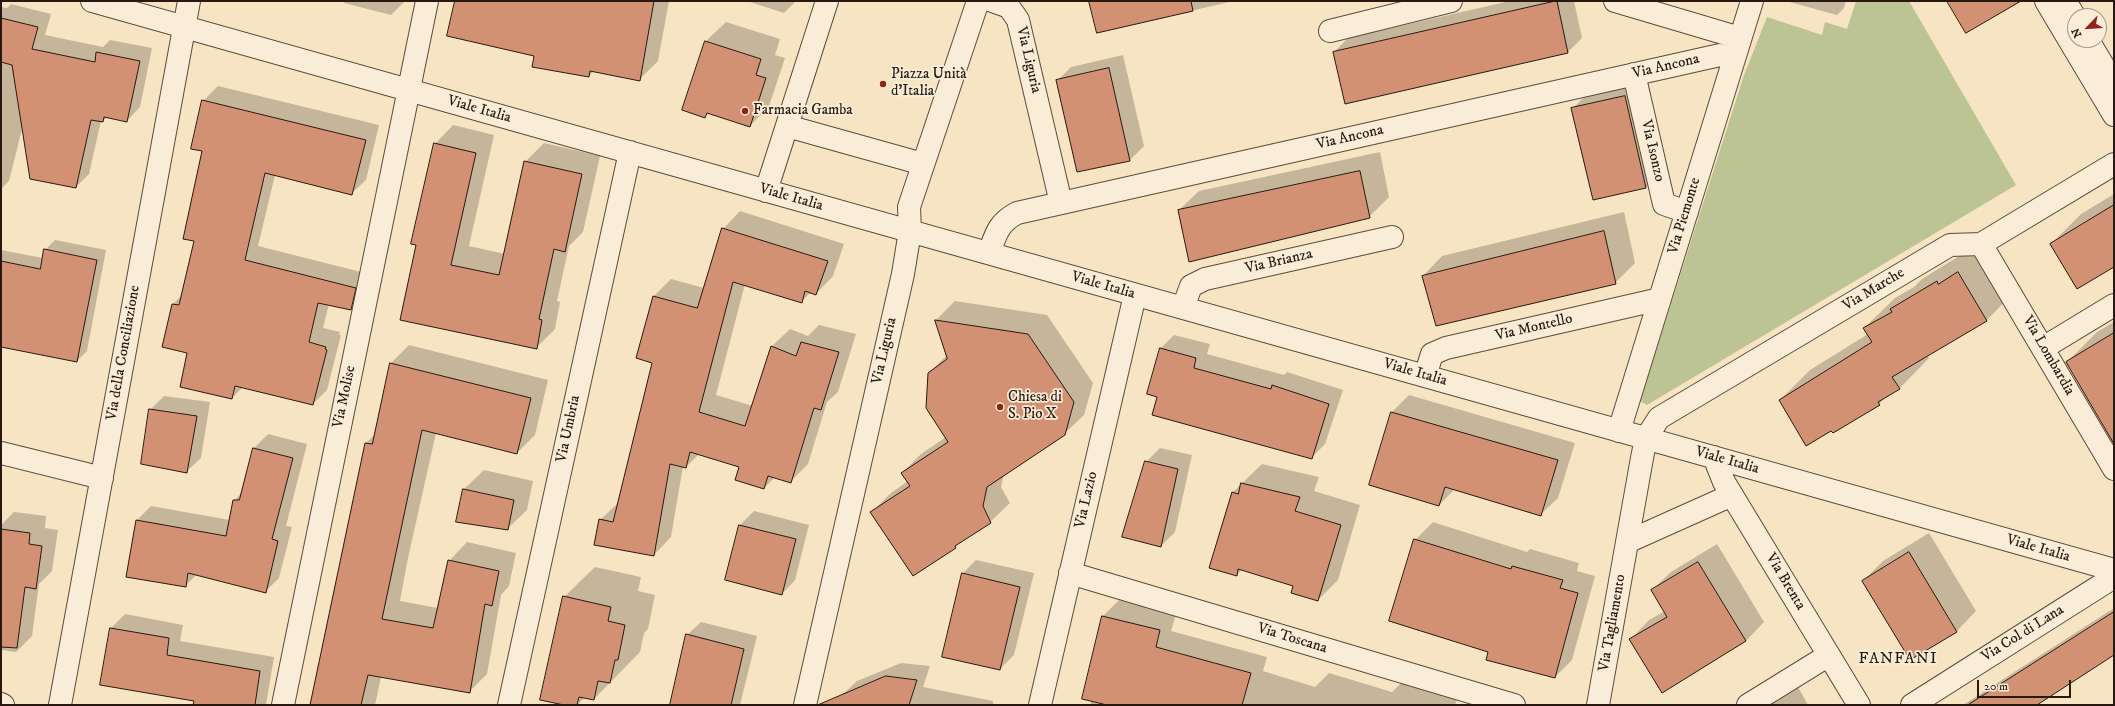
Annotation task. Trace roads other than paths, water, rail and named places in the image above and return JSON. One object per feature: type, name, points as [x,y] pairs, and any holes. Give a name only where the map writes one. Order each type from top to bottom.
[{"type":"street","name":"Viale Italia","points":[[92,1],[2114,570]]},
{"type":"street","name":"Via della Conciliazione","points":[[60,705],[190,1]]},
{"type":"street","name":"Via Molise","points":[[283,705],[427,1]]},
{"type":"street","points":[[766,191],[827,1]]},
{"type":"street","name":"Via Liguria","points":[[805,705],[903,274],[910,231],[909,207],[978,1]]},
{"type":"street","name":"Via Liguria","points":[[992,1],[1009,7],[1018,20],[1061,203]]},
{"type":"street","points":[[1330,31],[1451,1]]},
{"type":"street","points":[[1615,1],[1740,38]]},
{"type":"street","name":"Via Piemonte","points":[[1619,431],[1752,1]]},
{"type":"street","points":[[2046,1],[2114,115]]},
{"type":"street","points":[[2093,48],[2114,84]]},
{"type":"street","name":"Via Ancona","points":[[989,253],[996,231],[1005,220],[1017,213],[1720,55],[1734,59]]},
{"type":"street","name":"Via Isonzo","points":[[1634,74],[1664,204],[1687,212]]},
{"type":"street","points":[[787,126],[923,164]]},
{"type":"street","name":"Via Umbria","points":[[509,705],[630,152]]},
{"type":"street","name":"Via Marche","points":[[1646,438],[1659,418],[1950,245],[1981,244],[2114,164]]},
{"type":"street","name":"Via Brianza","points":[[1183,308],[1191,286],[1205,279],[1392,237]]},
{"type":"street","name":"Via Lombardia","points":[[1981,244],[2114,469]]},
{"type":"street","name":"Via Lazio","points":[[1040,705],[1134,294]]},
{"type":"street","name":"Via Montello","points":[[1425,376],[1432,354],[1446,348],[1660,299]]},
{"type":"street","points":[[2043,348],[2114,305]]},
{"type":"street","name":"Via Tagliamento","points":[[1598,705],[1646,438]]},
{"type":"street","points":[[1,454],[102,478]]},
{"type":"street","name":"Via Brenta","points":[[1714,457],[1732,495],[1859,705]]},
{"type":"street","points":[[1627,542],[1732,495]]},
{"type":"street","name":"Via Toscana","points":[[1070,573],[1514,705]]},
{"type":"street","name":"Via Col di Lana","points":[[1912,705],[2114,577]]},
{"type":"street","points":[[1748,705],[1829,655]]},
{"type":"place","name":"Piazza Unità d'Italia","points":[[883,84]]},
{"type":"place","name":"Farmacia Gamba","points":[[745,111]]},
{"type":"place","name":"Chiesa di S. Pio X","points":[[1000,407]]},
{"type":"district","name":"FANFANI","points":[[1898,660]]}]
